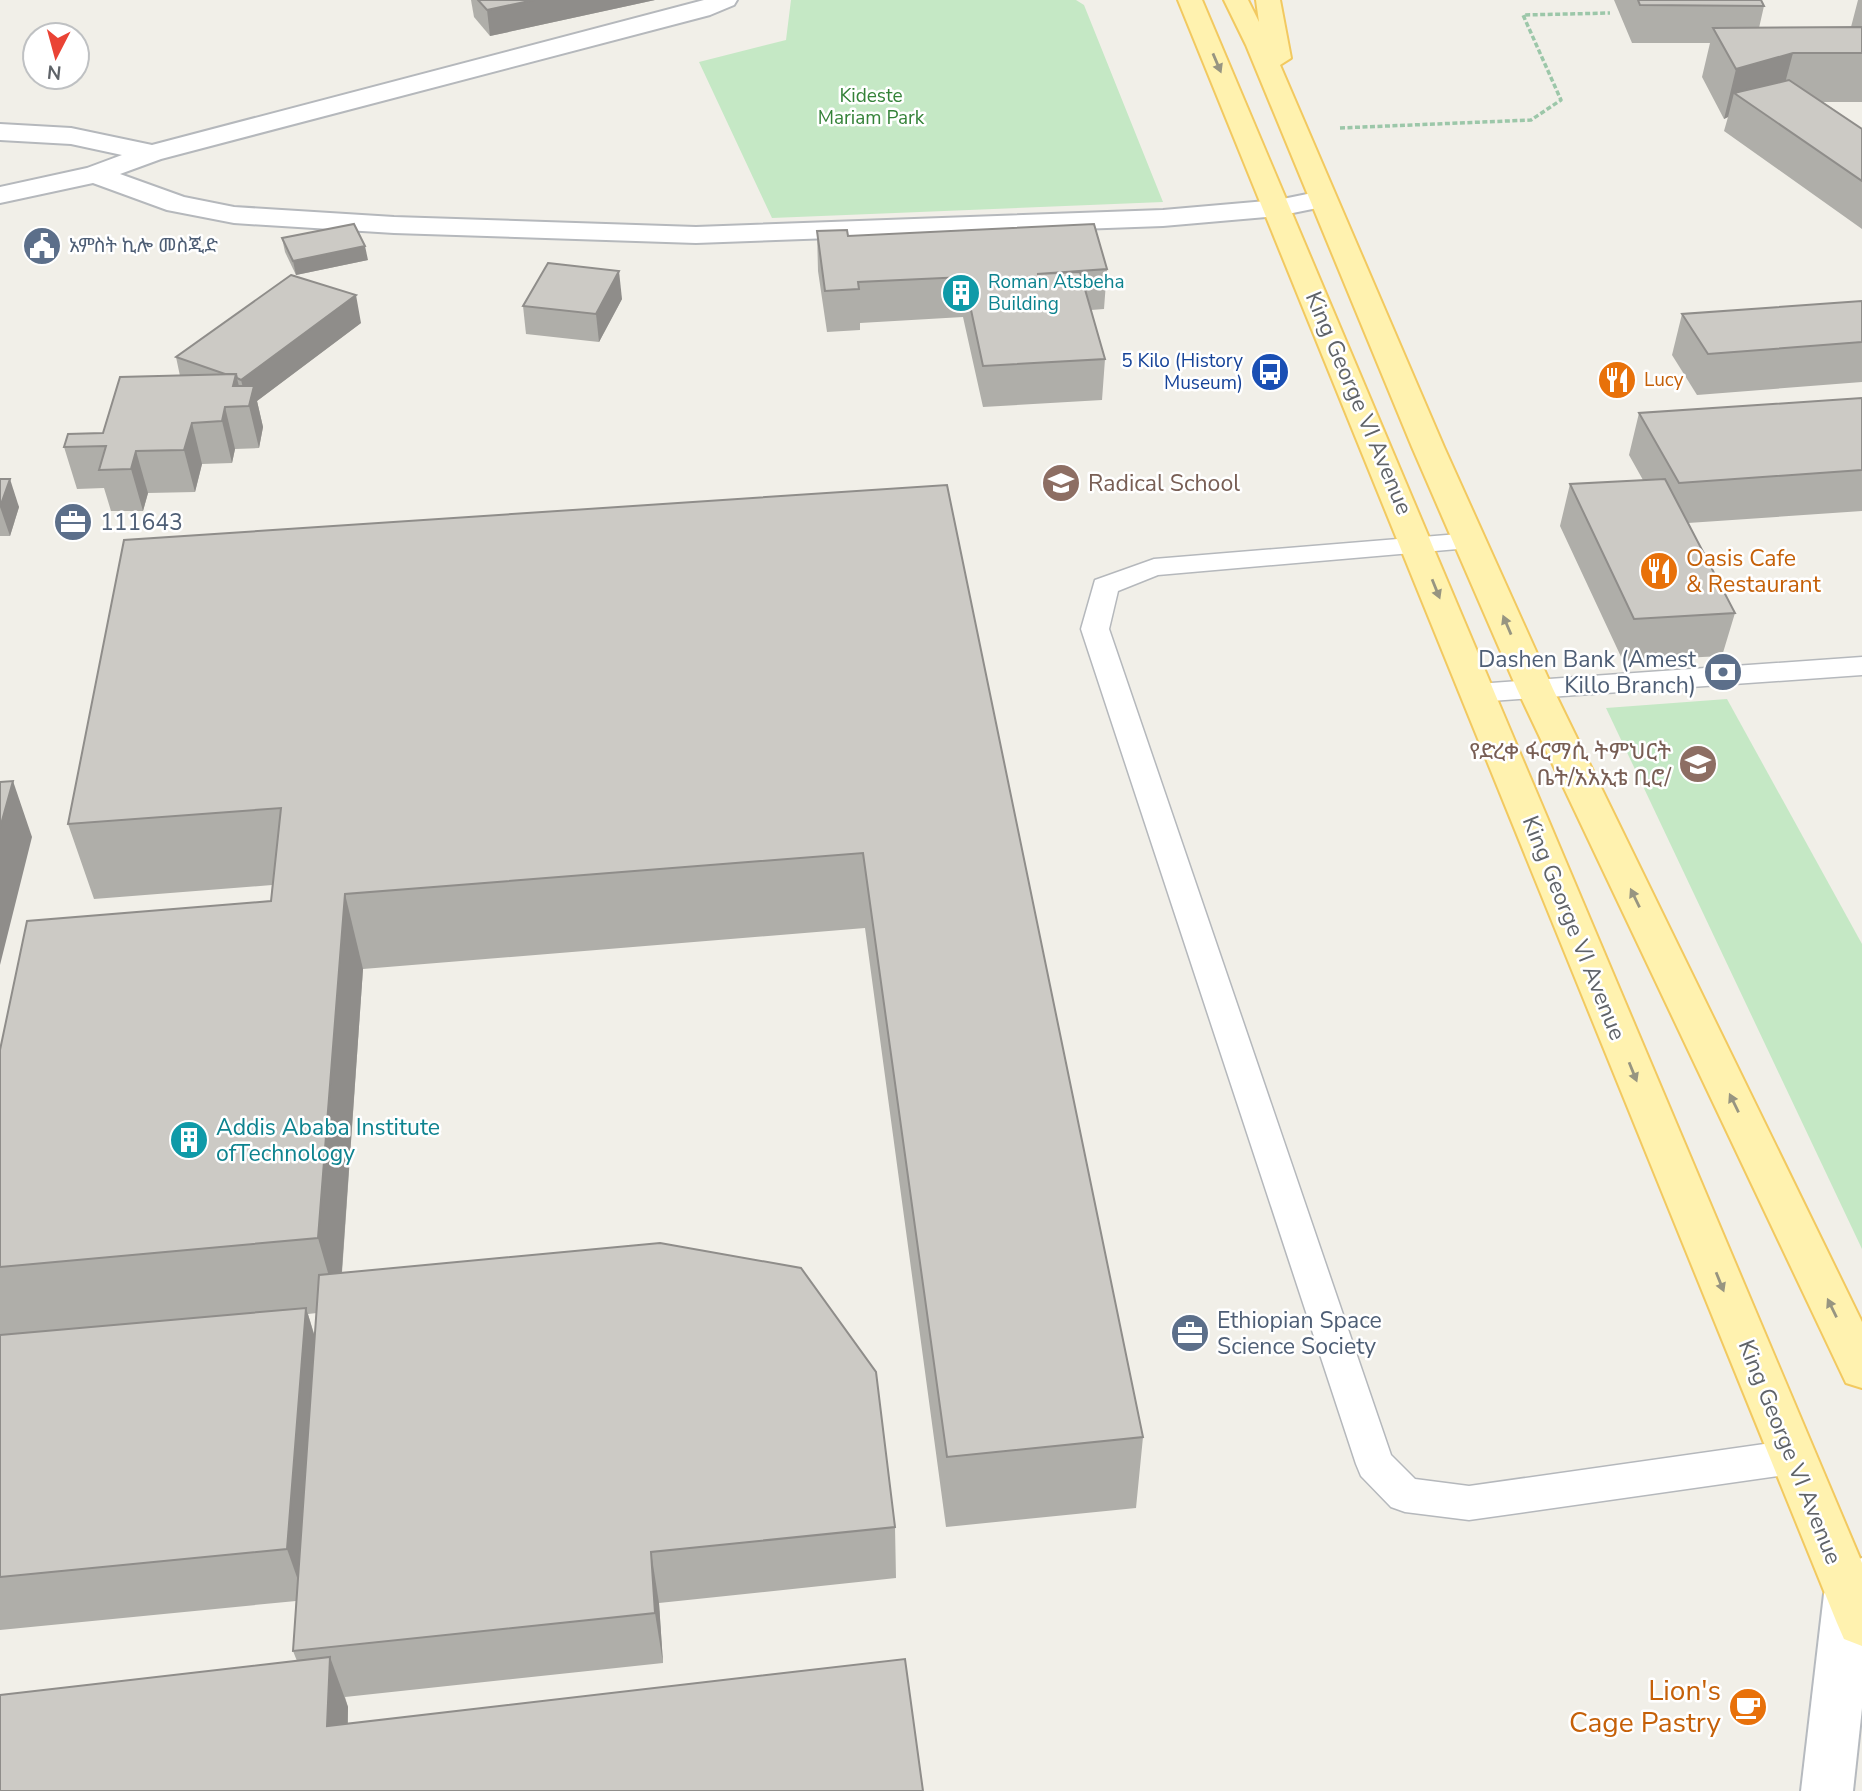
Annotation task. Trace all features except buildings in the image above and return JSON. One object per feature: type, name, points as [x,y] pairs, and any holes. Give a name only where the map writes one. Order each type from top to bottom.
[{"type":"main road","name":"King George VI Avenue","points":[[1190,0],[1419,547],[1792,1457],[1858,1599]]},
{"type":"main road","name":"King George VI Avenue","points":[[1236,0],[1535,689],[1862,1369]]},
{"type":"main road","points":[[1268,0],[1290,123]]},
{"type":"street","points":[[0,195],[95,174],[152,153],[701,10],[725,0]]},
{"type":"street","points":[[0,132],[71,136],[152,153]]},
{"type":"street","points":[[95,174],[177,204],[234,215],[394,225],[696,235],[970,227],[1278,208],[1322,199]]},
{"type":"street","points":[[1827,1791],[1858,1599]]},
{"type":"lane","points":[[1471,541],[1154,567],[1105,586],[1095,629],[1375,1464],[1405,1495],[1469,1503],[1792,1457]]},
{"type":"lane","points":[[1477,693],[1862,666]]},
{"type":"path","points":[[1290,123],[1531,120],[1561,100],[1523,15],[1609,13]]},
{"type":"green space","name":"Kideste Mariam Park","points":[[791,0],[1076,0],[1084,5],[1163,202],[772,218],[699,62],[786,40]]},
{"type":"green space","points":[[1727,699],[1862,944],[1862,1249],[1606,708]]},
{"type":"place","name":"አምስት ኪሎ መስጂድ","points":[[42,246]]},
{"type":"place","name":"Roman Atsbeha Building","points":[[961,293]]},
{"type":"place","name":"5 Kilo (History Museum)","points":[[1270,372]]},
{"type":"place","name":"Lucy","points":[[1617,380]]},
{"type":"place","name":"Radical School","points":[[1061,483]]},
{"type":"place","name":"111643","points":[[73,522]]},
{"type":"place","name":"Oasis Cafe & Restaurant","points":[[1659,571]]},
{"type":"place","name":"Dashen Bank (Amest Killo Branch)","points":[[1723,672]]},
{"type":"place","name":"የድረቀ ፋርማሲ ትምህርት ቤት/አአኢቴ ቢሮ/","points":[[1698,764]]},
{"type":"place","name":"Addis Ababa Institute ofTechnology","points":[[189,1140]]},
{"type":"place","name":"Ethiopian Space Science Society","points":[[1190,1333]]},
{"type":"place","name":"Lion's Cage Pastry","points":[[1748,1707]]}]
